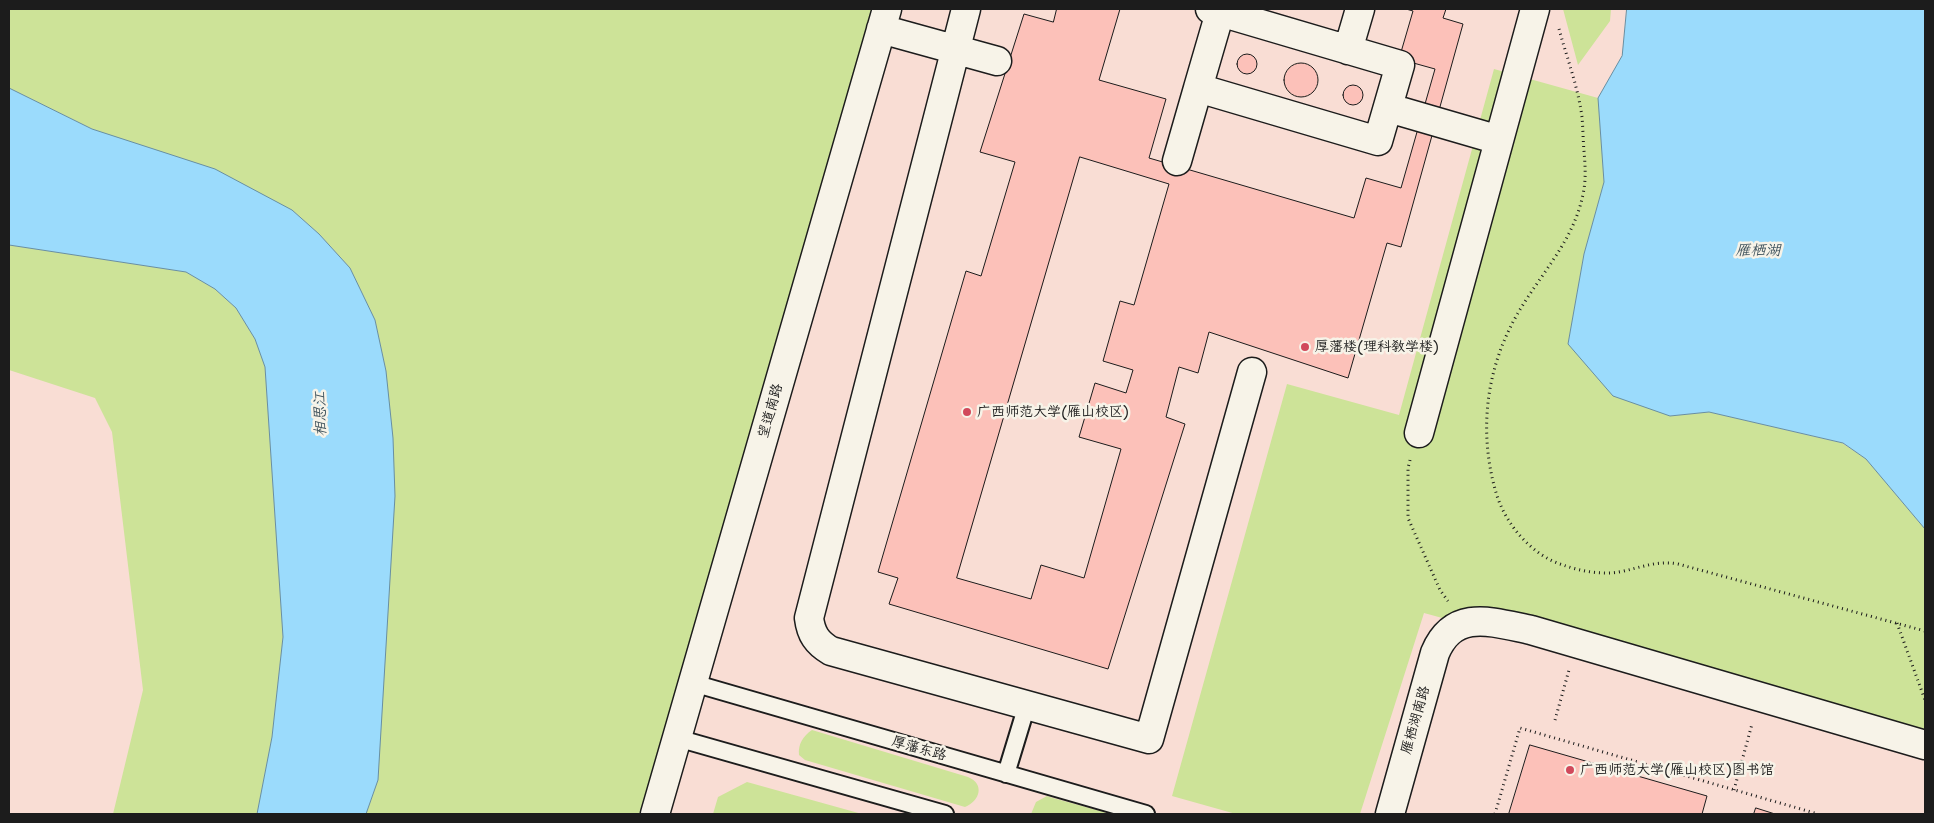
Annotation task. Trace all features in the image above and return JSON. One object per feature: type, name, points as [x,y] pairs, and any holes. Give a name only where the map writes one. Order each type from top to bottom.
[{"type":"street","points":[[966,9],[809,618],[810,629],[817,641],[831,650],[1149,739],[1252,372]]},
{"type":"street","points":[[1348,50],[1360,9]]},
{"type":"street","points":[[1419,433],[1535,9]]},
{"type":"street","points":[[1177,160],[1198,88],[1217,10],[1400,65],[1378,141],[1198,88]]},
{"type":"street","points":[[884,19],[955,50],[997,61]]},
{"type":"street","name":"望道南路","points":[[655,814],[884,19]]},
{"type":"street","points":[[1389,108],[1499,140]]},
{"type":"street","points":[[1457,626],[1487,622],[1531,630],[1925,745]]},
{"type":"street","name":"雁栖湖南路","points":[[1390,814],[1435,654],[1441,640],[1457,626]]},
{"type":"lane","name":"厚藩东路","points":[[693,683],[1146,814]]},
{"type":"lane","points":[[1006,774],[1026,705]]},
{"type":"lane","points":[[677,738],[945,814]]},
{"type":"path","points":[[1559,27],[1582,116],[1586,169],[1584,189],[1573,229],[1562,249],[1520,308],[1493,369],[1487,401],[1486,431],[1490,470],[1499,504],[1514,528],[1537,551],[1562,565],[1590,572],[1618,572],[1657,562],[1678,564],[1925,631]]},
{"type":"path","points":[[1419,433],[1408,468],[1408,518],[1457,626]]},
{"type":"path","points":[[1897,623],[1925,700]]},
{"type":"path","points":[[1555,720],[1576,643]]},
{"type":"path","points":[[1734,790],[1754,716]]},
{"type":"path","points":[[1495,814],[1520,728],[1818,814]]},
{"type":"shaded area","name":"广西师范大学(雁山校区)","points":[[9,9],[1925,9],[1925,814],[9,814]]},
{"type":"green space","points":[[9,9],[887,9],[655,814],[366,814],[378,780],[386,371],[375,320],[350,268],[319,234],[292,210],[92,129],[9,88]]},
{"type":"green space","points":[[1563,9],[1611,9],[1610,21],[1578,65]]},
{"type":"green space","points":[[1301,63],[1308,64],[1313,68],[1317,73],[1317,87],[1313,92],[1308,96],[1301,97],[1294,96],[1289,92],[1285,87],[1284,80],[1285,73],[1289,68],[1294,64]]},
{"type":"green space","points":[[1494,69],[1598,98],[1604,182],[1584,254],[1568,344],[1670,416],[1709,412],[1842,443],[1866,459],[1925,529],[1925,750],[1424,613],[1360,814],[1236,814],[1172,796],[1287,384],[1399,415]]},
{"type":"green space","points":[[9,245],[186,272],[215,289],[236,308],[255,339],[265,367],[283,637],[272,737],[257,814],[113,814],[143,690],[112,432],[95,398],[9,370]]},
{"type":"green space","points":[[812,730],[968,777],[977,784],[977,797],[965,807],[805,760],[799,755],[799,747],[806,735]]},
{"type":"green space","points":[[747,782],[862,814],[713,814],[718,797]]},
{"type":"green space","points":[[1047,796],[1111,814],[1031,814],[1036,802]]},
{"type":"water","name":"雁栖湖","points":[[1627,9],[1925,9],[1925,529],[1866,459],[1843,443],[1709,412],[1670,416],[1613,396],[1568,344],[1584,254],[1604,182],[1598,98],[1622,56]]},
{"type":"water","name":"相思江","points":[[9,88],[92,129],[215,169],[292,210],[319,234],[350,268],[375,320],[386,371],[393,438],[395,496],[378,780],[366,814],[257,814],[272,737],[283,637],[265,367],[255,339],[236,308],[215,289],[186,272],[9,245]]},
{"type":"building","name":"厚藩楼(理科教学楼)","points":[[1057,9],[1120,9],[1099,80],[1166,99],[1149,158],[1354,218],[1366,178],[1401,188],[1435,69],[1399,59],[1413,11],[1406,9],[1446,9],[1443,18],[1463,24],[1401,247],[1387,243],[1348,378],[1209,332],[1198,373],[1179,367],[1166,417],[1185,424],[1108,669],[889,604],[898,578],[878,572],[966,271],[981,276],[1015,162],[980,152],[1024,14],[1053,22]],"holes":[[[1080,157],[1169,184],[1134,305],[1120,301],[1103,361],[1133,370],[1126,393],[1095,383],[1079,437],[1121,449],[1084,578],[1041,565],[1031,599],[957,578]]]},
{"type":"building","points":[[1247,54],[1254,57],[1257,64],[1254,71],[1247,74],[1240,71],[1237,64],[1240,57]]},
{"type":"building","points":[[1301,63],[1308,64],[1313,68],[1317,73],[1317,87],[1313,92],[1308,96],[1301,97],[1294,96],[1289,92],[1285,87],[1284,80],[1285,73],[1289,68],[1294,64]]},
{"type":"building","points":[[1353,85],[1360,88],[1363,95],[1360,102],[1353,105],[1346,102],[1343,95],[1346,88]]},
{"type":"building","name":"广西师范大学(雁山校区)图书馆","points":[[1530,745],[1707,796],[1702,814],[1509,814]]},
{"type":"building","name":"广西师范大学(雁山校区)图书馆","points":[[1756,808],[1775,814],[1754,814]]},
{"type":"place","name":"厚藩楼(理科教学楼)","points":[[1305,347]]},
{"type":"place","name":"广西师范大学(雁山校区)","points":[[967,412]]},
{"type":"place","name":"广西师范大学(雁山校区)图书馆","points":[[1570,770]]}]
